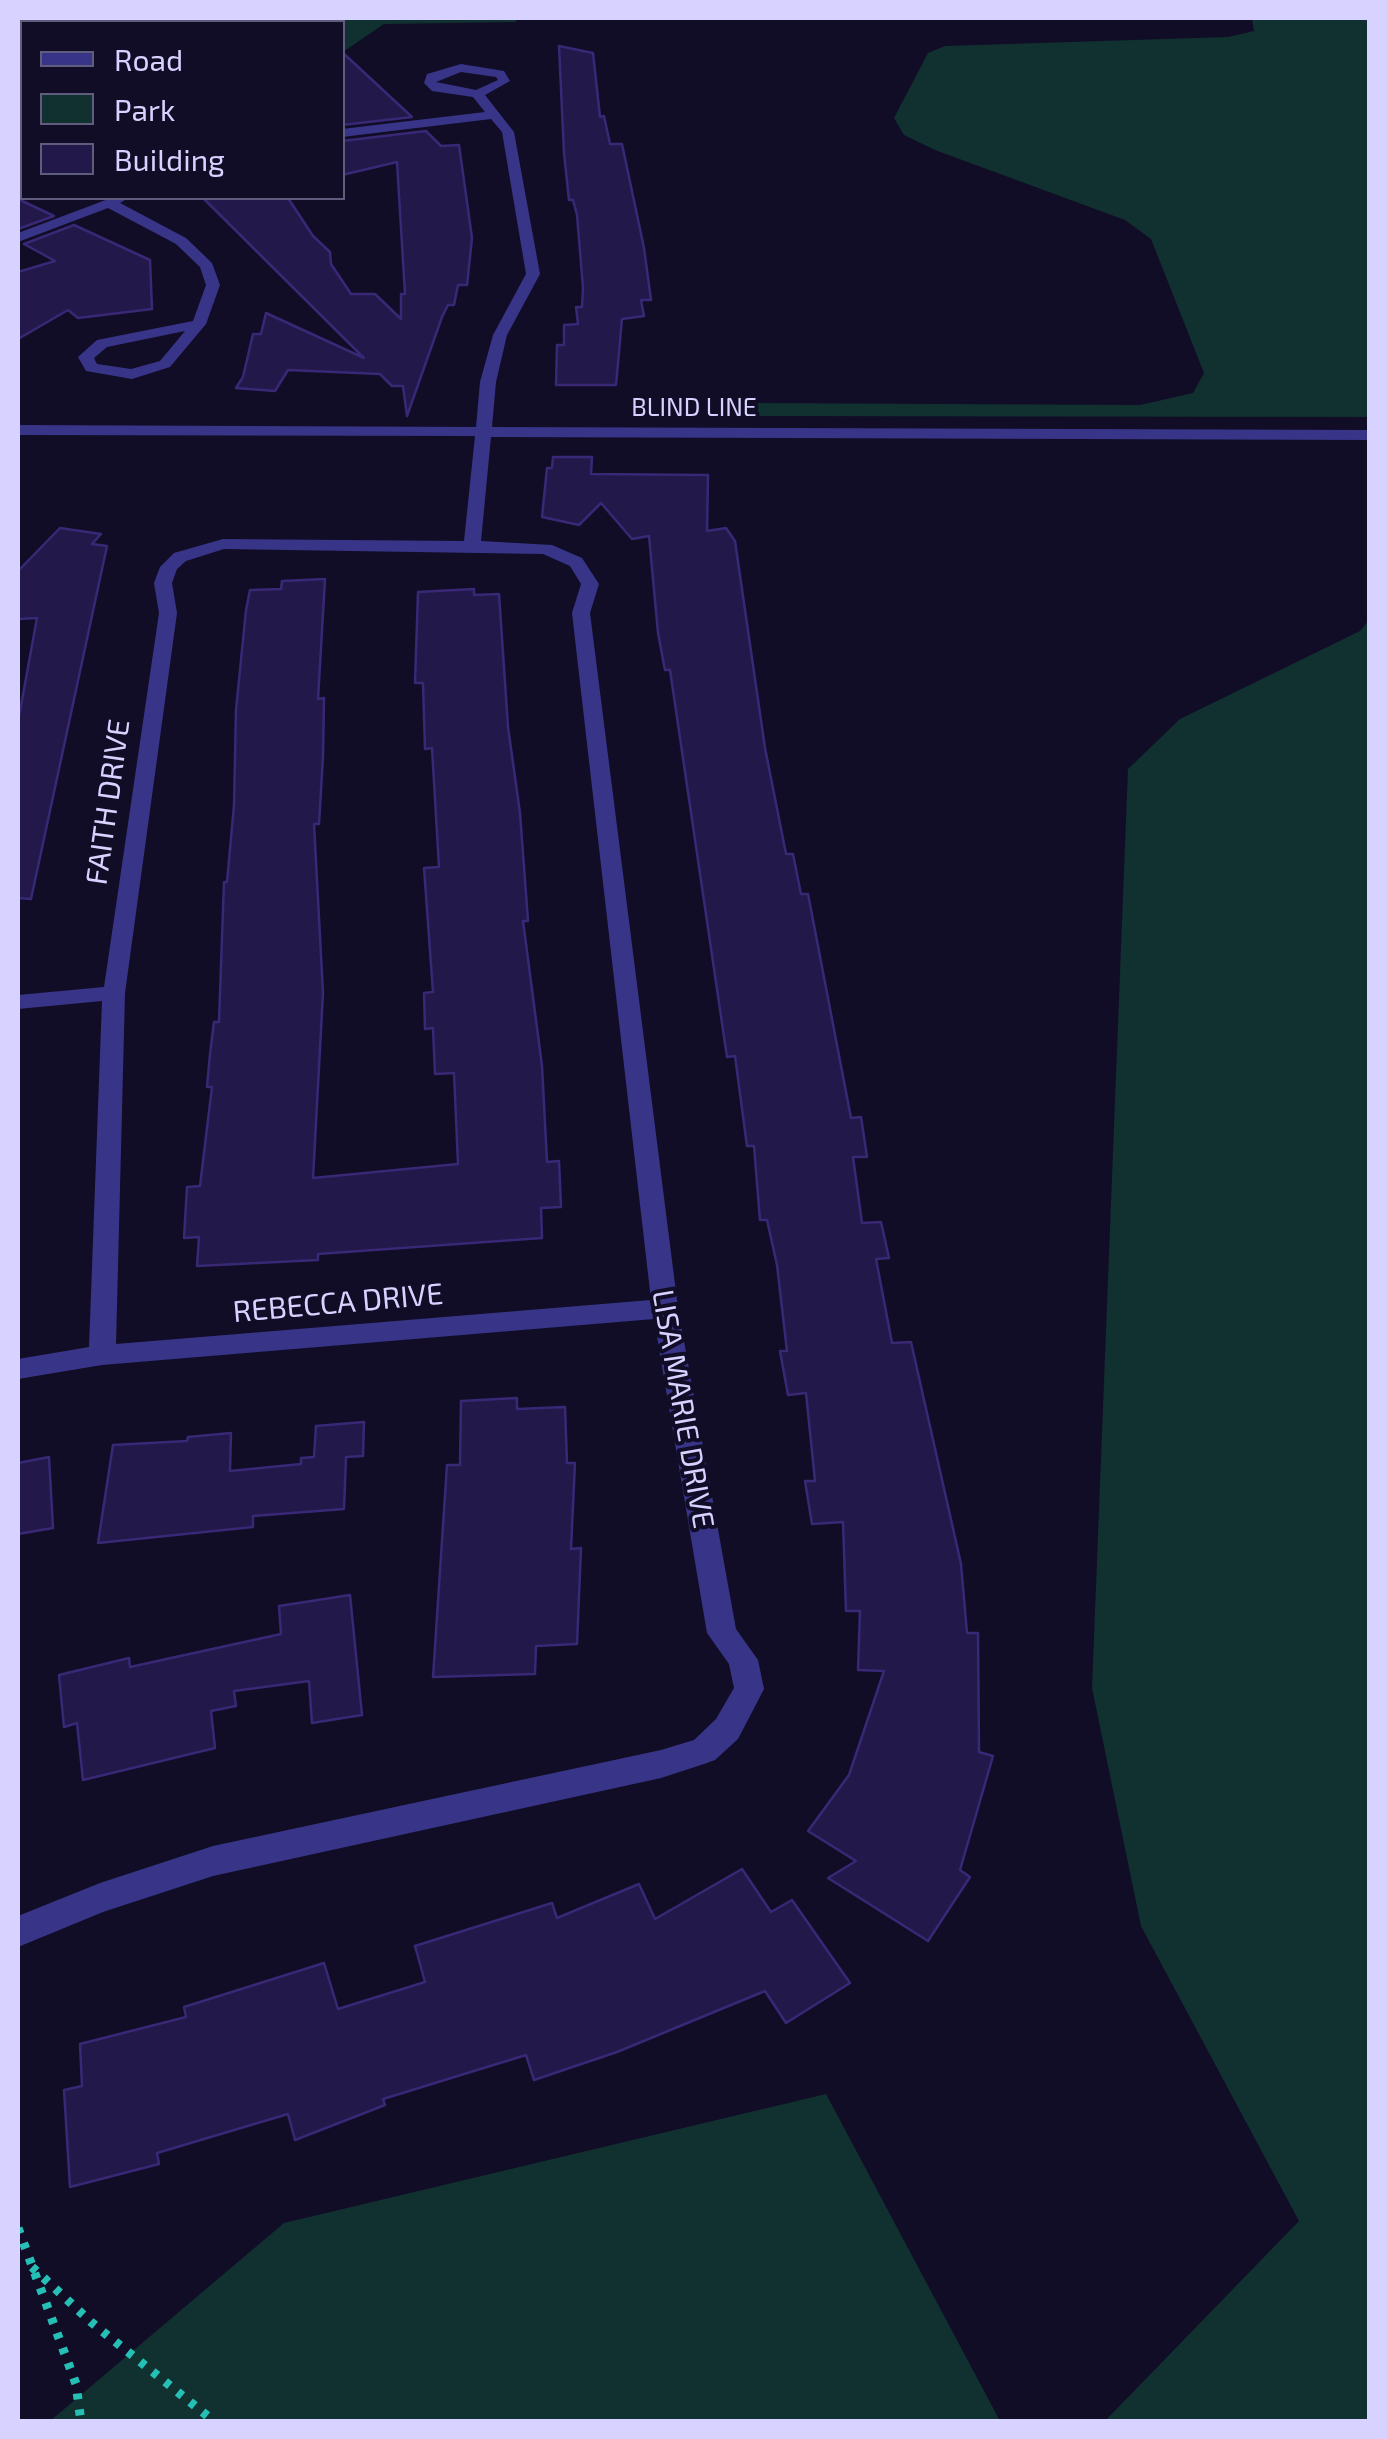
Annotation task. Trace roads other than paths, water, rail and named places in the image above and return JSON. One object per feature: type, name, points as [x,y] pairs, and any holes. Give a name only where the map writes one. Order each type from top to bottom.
[{"type":"street","points":[[472,545],[488,382],[500,336],[532,274],[508,132],[477,94],[436,88],[430,83],[431,78],[461,68],[500,74],[504,81],[477,94]]},
{"type":"street","points":[[345,132],[491,115]]},
{"type":"street","points":[[18,238],[116,200],[182,240],[208,266],[213,285],[199,324],[164,364],[148,371],[103,373],[91,368],[86,357],[102,343],[199,324]]},
{"type":"street","name":"BLIND LINE","points":[[18,430],[1370,434]]},
{"type":"street","name":"FAITH DRIVE","points":[[102,1355],[114,993],[168,613],[163,583],[169,567],[180,557],[223,544],[472,545]]},
{"type":"street","name":"LISA MARIE DRIVE","points":[[18,1932],[100,1898],[213,1861],[661,1764],[704,1750],[728,1729],[749,1688],[743,1660],[722,1634],[665,1308],[581,613],[590,584],[576,562],[546,549],[472,545]]},
{"type":"street","points":[[18,1002],[114,993]]},
{"type":"street","name":"REBECCA DRIVE","points":[[18,1370],[102,1355],[665,1308]]},
{"type":"waterway","points":[[78,20],[88,18]]}]
